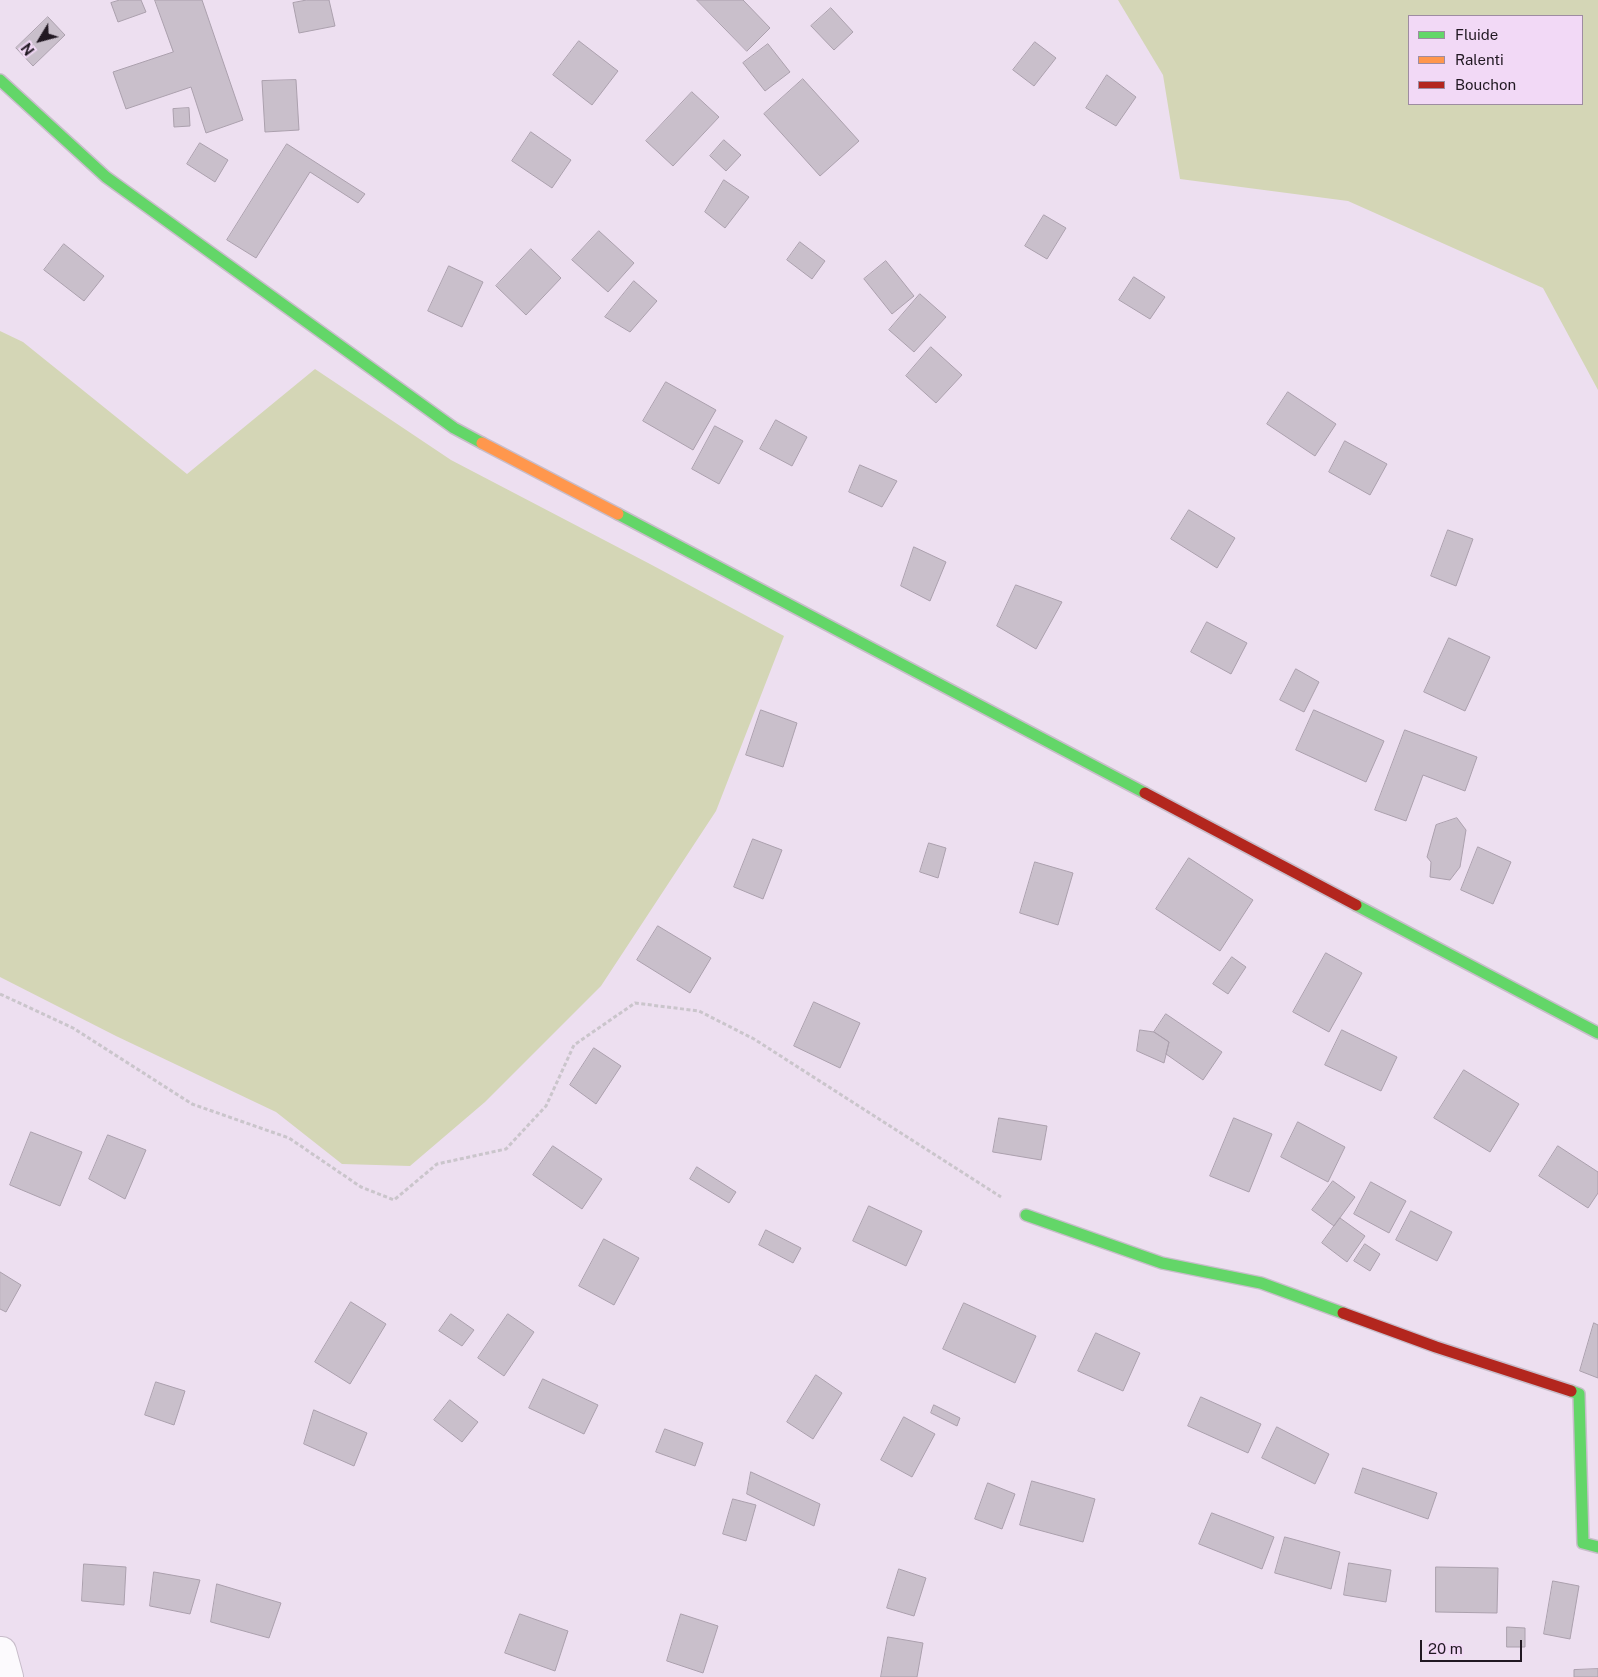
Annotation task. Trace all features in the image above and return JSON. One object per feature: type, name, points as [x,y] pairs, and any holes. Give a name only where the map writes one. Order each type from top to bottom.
[{"type":"street","points":[[0,80],[106,177],[454,428],[804,611],[1598,1034]]},
{"type":"street","points":[[1026,1215],[1162,1263],[1261,1283],[1436,1347],[1579,1394],[1583,1543],[1598,1547]]},
{"type":"street","points":[[0,1650],[2,1651],[10,1677]]},
{"type":"path","points":[[0,994],[73,1028],[192,1104],[289,1138],[362,1187],[394,1200],[437,1164],[506,1149],[546,1106],[574,1045],[636,1003],[699,1011],[754,1039],[1026,1215]]},
{"type":"green space","points":[[1118,0],[1598,0],[1598,390],[1543,288],[1348,201],[1180,179],[1163,75]]},
{"type":"green space","points":[[0,331],[23,342],[187,474],[315,369],[451,460],[784,636],[716,811],[601,986],[485,1102],[410,1166],[342,1164],[276,1112],[116,1036],[0,977]]},
{"type":"building","points":[[120,0],[141,0],[146,12],[118,22],[111,3]]},
{"type":"building","points":[[155,0],[202,0],[243,120],[206,133],[191,87],[126,109],[113,72],[173,52]]},
{"type":"building","points":[[307,0],[329,0],[335,26],[299,33],[293,3]]},
{"type":"building","points":[[697,0],[743,0],[770,28],[747,51]]},
{"type":"building","points":[[831,8],[853,32],[834,50],[811,26]]},
{"type":"building","points":[[48,17],[65,35],[33,66],[16,48]]},
{"type":"building","points":[[579,41],[618,71],[592,105],[553,75]]},
{"type":"building","points":[[1035,42],[1056,58],[1034,86],[1013,70]]},
{"type":"building","points":[[768,44],[790,72],[765,91],[743,63]]},
{"type":"building","points":[[1107,75],[1136,97],[1116,126],[1086,108]]},
{"type":"building","points":[[803,79],[859,141],[820,176],[764,114]]},
{"type":"building","points":[[296,80],[299,130],[265,132],[262,81]]},
{"type":"building","points":[[692,92],[719,117],[673,166],[646,141]]},
{"type":"building","points":[[189,108],[190,126],[174,127],[173,109]]},
{"type":"building","points":[[531,132],[571,160],[552,188],[512,161]]},
{"type":"building","points":[[724,140],[741,155],[726,171],[710,156]]},
{"type":"building","points":[[200,143],[228,160],[215,182],[187,164]]},
{"type":"building","points":[[287,144],[365,194],[358,203],[310,172],[256,258],[227,240]]},
{"type":"building","points":[[724,180],[749,197],[725,228],[705,212]]},
{"type":"building","points":[[1044,215],[1066,228],[1047,259],[1025,246]]},
{"type":"building","points":[[599,231],[634,263],[608,292],[572,260]]},
{"type":"building","points":[[800,242],[825,261],[812,279],[787,260]]},
{"type":"building","points":[[64,244],[104,276],[84,301],[44,270]]},
{"type":"building","points":[[531,249],[561,278],[526,315],[496,286]]},
{"type":"building","points":[[886,261],[914,296],[892,314],[864,279]]},
{"type":"building","points":[[449,266],[483,282],[462,327],[428,311]]},
{"type":"building","points":[[1134,277],[1165,297],[1150,319],[1119,300]]},
{"type":"building","points":[[634,281],[657,301],[630,332],[605,317]]},
{"type":"building","points":[[920,294],[946,317],[914,352],[889,330]]},
{"type":"building","points":[[931,347],[962,375],[936,403],[906,376]]},
{"type":"building","points":[[666,382],[716,410],[693,450],[643,421]]},
{"type":"building","points":[[1288,392],[1336,424],[1315,456],[1267,424]]},
{"type":"building","points":[[776,420],[807,437],[792,466],[760,449]]},
{"type":"building","points":[[715,426],[743,441],[719,484],[692,469]]},
{"type":"building","points":[[1345,441],[1387,464],[1370,495],[1329,472]]},
{"type":"building","points":[[860,465],[897,481],[882,507],[849,492]]},
{"type":"building","points":[[1189,510],[1235,538],[1217,568],[1171,539]]},
{"type":"building","points":[[1448,530],[1473,539],[1456,586],[1431,576]]},
{"type":"building","points":[[914,547],[946,562],[930,601],[901,586]]},
{"type":"building","points":[[1016,585],[1062,602],[1036,649],[997,626]]},
{"type":"building","points":[[1207,622],[1247,643],[1231,674],[1191,652]]},
{"type":"building","points":[[1449,638],[1490,657],[1465,711],[1424,692]]},
{"type":"building","points":[[1296,669],[1319,682],[1304,712],[1280,700]]},
{"type":"building","points":[[761,710],[797,723],[783,767],[746,755]]},
{"type":"building","points":[[1314,710],[1384,741],[1366,782],[1296,750]]},
{"type":"building","points":[[1405,730],[1477,757],[1465,791],[1423,775],[1406,821],[1375,810]]},
{"type":"building","points":[[1457,818],[1466,830],[1460,867],[1450,880],[1430,877],[1431,862],[1427,857],[1436,825]]},
{"type":"building","points":[[753,839],[782,850],[763,899],[734,887]]},
{"type":"building","points":[[929,843],[946,848],[938,878],[920,872]]},
{"type":"building","points":[[1478,847],[1511,862],[1493,904],[1461,890]]},
{"type":"building","points":[[1189,858],[1253,900],[1220,951],[1156,909]]},
{"type":"building","points":[[1035,862],[1073,873],[1058,925],[1020,913]]},
{"type":"building","points":[[658,926],[711,958],[690,993],[637,960]]},
{"type":"building","points":[[1326,953],[1362,973],[1329,1032],[1293,1012]]},
{"type":"building","points":[[1232,957],[1246,967],[1228,994],[1213,984]]},
{"type":"building","points":[[814,1002],[860,1023],[840,1068],[794,1046]]},
{"type":"building","points":[[1166,1014],[1222,1052],[1203,1080],[1166,1054],[1169,1042],[1154,1032]]},
{"type":"building","points":[[1140,1030],[1154,1032],[1169,1042],[1164,1063],[1137,1051]]},
{"type":"building","points":[[1342,1030],[1397,1057],[1381,1091],[1325,1065]]},
{"type":"building","points":[[594,1048],[621,1066],[596,1104],[570,1085]]},
{"type":"building","points":[[1464,1070],[1519,1104],[1490,1152],[1434,1118]]},
{"type":"building","points":[[999,1118],[1047,1126],[1041,1160],[993,1152]]},
{"type":"building","points":[[1234,1118],[1272,1134],[1249,1192],[1210,1176]]},
{"type":"building","points":[[1298,1122],[1345,1147],[1328,1182],[1281,1157]]},
{"type":"building","points":[[31,1132],[82,1152],[60,1206],[10,1185]]},
{"type":"building","points":[[108,1135],[146,1150],[125,1199],[89,1179]]},
{"type":"building","points":[[553,1146],[602,1179],[582,1209],[533,1175]]},
{"type":"building","points":[[1558,1146],[1598,1172],[1598,1193],[1588,1208],[1539,1176]]},
{"type":"building","points":[[697,1167],[736,1192],[729,1203],[690,1179]]},
{"type":"building","points":[[1333,1181],[1355,1197],[1334,1226],[1312,1210]]},
{"type":"building","points":[[1371,1182],[1406,1201],[1389,1233],[1354,1214]]},
{"type":"building","points":[[869,1206],[922,1231],[906,1266],[853,1241]]},
{"type":"building","points":[[1411,1211],[1452,1232],[1437,1261],[1396,1240]]},
{"type":"building","points":[[1340,1218],[1365,1236],[1347,1262],[1322,1243]]},
{"type":"building","points":[[766,1230],[801,1248],[793,1263],[759,1245]]},
{"type":"building","points":[[604,1239],[639,1258],[614,1305],[579,1286]]},
{"type":"building","points":[[1365,1244],[1380,1254],[1370,1271],[1354,1261]]},
{"type":"building","points":[[0,1272],[21,1285],[6,1312],[0,1309]]},
{"type":"building","points":[[351,1302],[386,1324],[350,1384],[315,1362]]},
{"type":"building","points":[[964,1303],[1036,1336],[1015,1383],[943,1349]]},
{"type":"building","points":[[451,1314],[474,1330],[462,1346],[439,1331]]},
{"type":"building","points":[[508,1314],[534,1332],[504,1376],[478,1358]]},
{"type":"building","points":[[1594,1323],[1598,1325],[1598,1378],[1580,1371]]},
{"type":"building","points":[[1096,1333],[1140,1353],[1123,1391],[1078,1371]]},
{"type":"building","points":[[816,1375],[842,1393],[813,1439],[787,1422]]},
{"type":"building","points":[[543,1379],[598,1405],[584,1434],[529,1408]]},
{"type":"building","points":[[156,1382],[185,1391],[174,1425],[145,1415]]},
{"type":"building","points":[[1201,1397],[1261,1424],[1248,1453],[1188,1426]]},
{"type":"building","points":[[450,1400],[478,1422],[462,1442],[434,1420]]},
{"type":"building","points":[[934,1405],[960,1418],[957,1426],[931,1413]]},
{"type":"building","points":[[314,1410],[367,1433],[354,1466],[304,1444]]},
{"type":"building","points":[[904,1417],[935,1434],[912,1477],[881,1460]]},
{"type":"building","points":[[1277,1427],[1329,1454],[1315,1484],[1262,1458]]},
{"type":"building","points":[[665,1429],[703,1443],[695,1466],[656,1452]]},
{"type":"building","points":[[1363,1468],[1437,1493],[1428,1519],[1355,1493]]},
{"type":"building","points":[[751,1472],[820,1504],[814,1526],[747,1494]]},
{"type":"building","points":[[1032,1481],[1095,1499],[1083,1542],[1020,1525]]},
{"type":"building","points":[[988,1483],[1015,1494],[1002,1529],[975,1519]]},
{"type":"building","points":[[733,1499],[756,1505],[746,1541],[723,1534]]},
{"type":"building","points":[[1212,1513],[1274,1537],[1262,1569],[1199,1544]]},
{"type":"building","points":[[1285,1537],[1340,1552],[1331,1589],[1275,1573]]},
{"type":"building","points":[[1349,1563],[1391,1570],[1386,1602],[1344,1595]]},
{"type":"building","points":[[84,1564],[126,1567],[124,1605],[82,1601]]},
{"type":"building","points":[[1436,1567],[1498,1568],[1497,1613],[1436,1612]]},
{"type":"building","points":[[899,1569],[926,1578],[914,1616],[887,1608]]},
{"type":"building","points":[[154,1572],[200,1580],[190,1614],[150,1606]]},
{"type":"building","points":[[1553,1581],[1579,1586],[1570,1639],[1544,1634]]},
{"type":"building","points":[[217,1584],[281,1603],[269,1638],[211,1622]]},
{"type":"building","points":[[520,1614],[568,1631],[555,1671],[505,1653]]},
{"type":"building","points":[[681,1614],[718,1626],[703,1673],[667,1661]]},
{"type":"building","points":[[1507,1627],[1525,1628],[1525,1647],[1507,1647]]},
{"type":"building","points":[[888,1637],[923,1643],[917,1677],[881,1677]]},
{"type":"building","points":[[1598,1669],[1598,1677],[1574,1677],[1574,1670]]},
{"type":"traffic: fast","points":[[0,80],[106,177],[454,428],[482,443]]},
{"type":"traffic: fast","points":[[618,514],[1145,793]]},
{"type":"traffic: fast","points":[[1356,905],[1598,1033]]},
{"type":"traffic: fast","points":[[1026,1215],[1162,1263],[1261,1283],[1343,1313]]},
{"type":"traffic: fast","points":[[1571,1391],[1579,1394],[1583,1543],[1598,1547]]},
{"type":"traffic: slow","points":[[482,443],[618,514]]},
{"type":"traffic: jam","points":[[1145,793],[1356,905]]},
{"type":"traffic: jam","points":[[1343,1313],[1436,1347],[1571,1391]]}]
